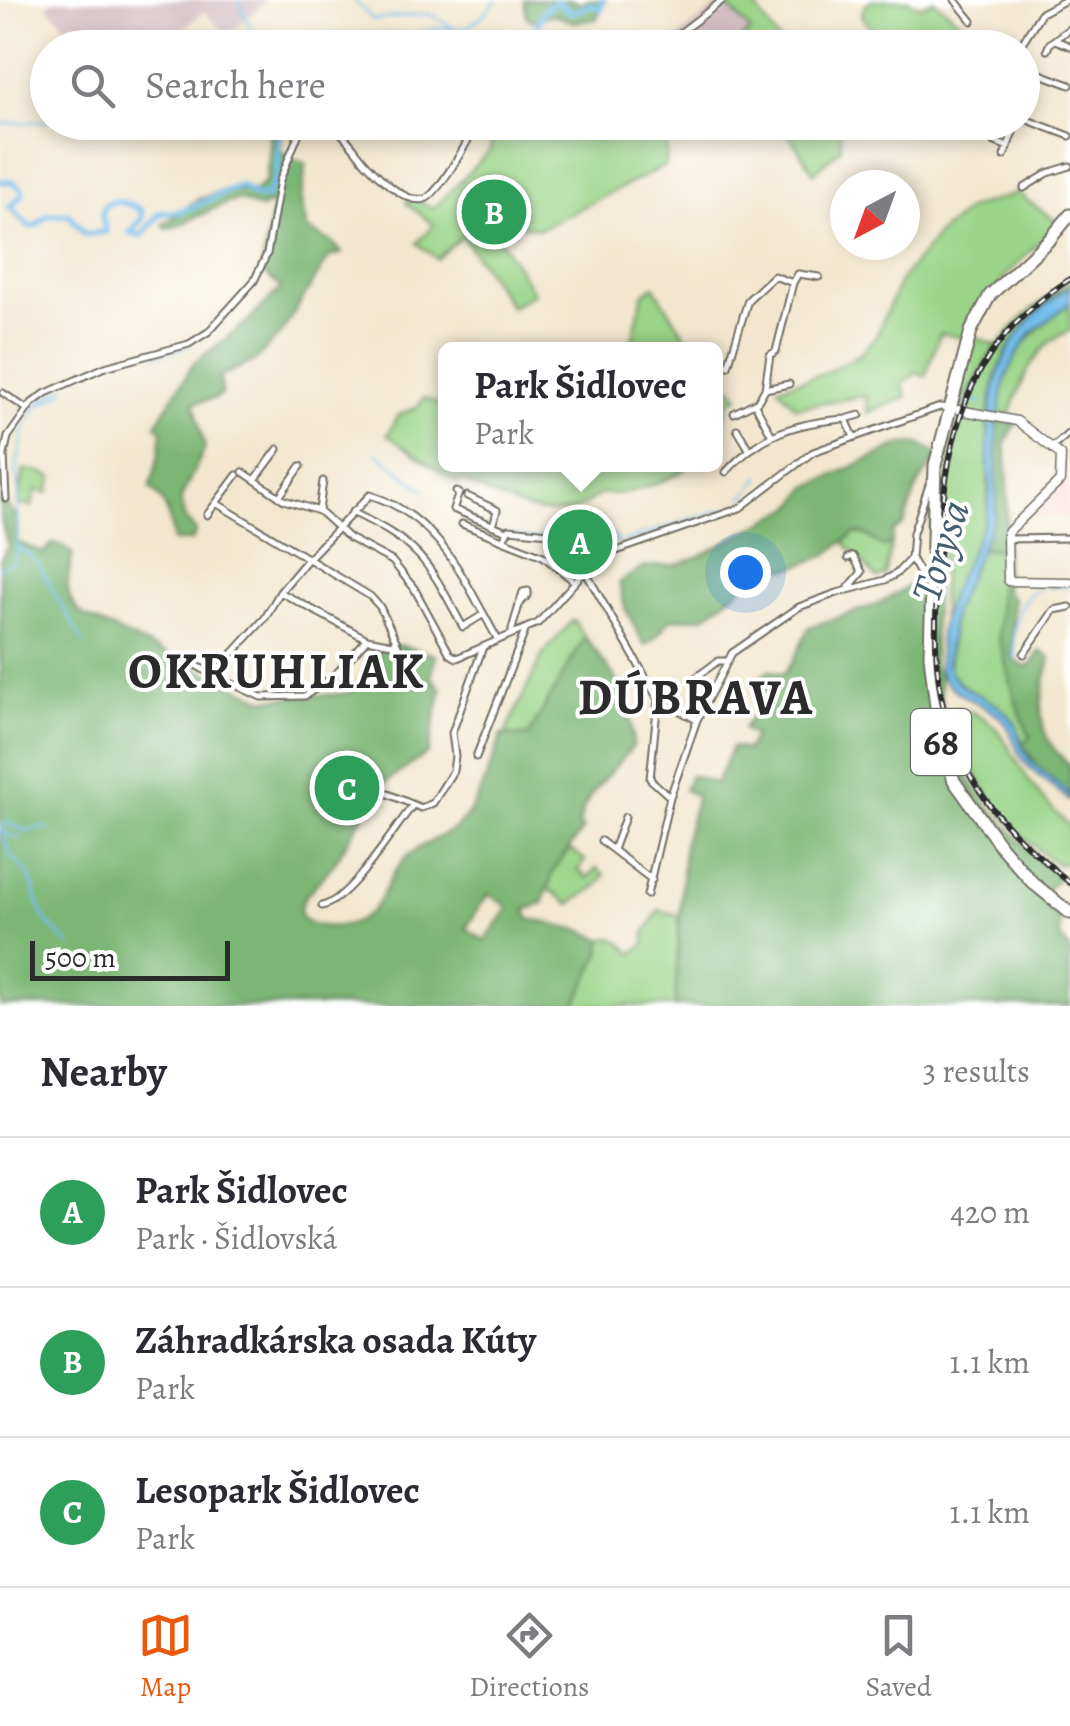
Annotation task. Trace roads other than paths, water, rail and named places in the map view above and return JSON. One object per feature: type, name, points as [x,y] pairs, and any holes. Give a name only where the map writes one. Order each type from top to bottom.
[{"type":"main road","name":"68","points":[[1069,218],[980,308],[935,465],[932,549],[922,567],[931,593],[931,676],[944,752],[967,802],[1019,867],[1070,910]]},
{"type":"street","points":[[684,30],[724,0]]},
{"type":"street","points":[[1029,30],[1038,16],[1066,0]]},
{"type":"street","points":[[957,1],[972,21]]},
{"type":"street","points":[[1047,50],[1070,28]]},
{"type":"street","points":[[1059,39],[1070,46]]},
{"type":"street","points":[[1040,74],[1070,85]]},
{"type":"street","points":[[1040,126],[1070,136]]},
{"type":"street","points":[[6,499],[4,455],[8,437],[26,409],[46,393],[98,370],[177,349],[208,332],[261,270],[280,180],[297,140]]},
{"type":"street","points":[[346,140],[384,179],[406,195],[423,199],[471,140]]},
{"type":"street","points":[[1004,156],[1011,140]]},
{"type":"street","points":[[993,141],[1008,147]]},
{"type":"street","points":[[1024,188],[1048,173],[1070,166]]},
{"type":"street","points":[[734,413],[755,404],[766,390],[770,354],[776,351],[798,274],[819,276]]},
{"type":"street","points":[[728,366],[748,300],[774,276],[793,283]]},
{"type":"street","points":[[766,390],[789,384]]},
{"type":"street","points":[[3,393],[26,409]]},
{"type":"street","points":[[755,404],[771,434]]},
{"type":"street","points":[[207,516],[240,474],[279,497],[318,510],[336,528],[392,561],[403,572],[452,656],[457,658],[538,623],[585,571],[608,554],[740,508],[802,458],[854,437],[950,409],[1023,424],[1061,455]]},
{"type":"street","points":[[726,472],[771,434],[816,421],[860,415]]},
{"type":"street","points":[[846,419],[854,437]]},
{"type":"street","points":[[737,429],[749,449]]},
{"type":"street","points":[[1053,448],[1070,432]]},
{"type":"street","points":[[1070,447],[1061,455],[1060,481],[1010,527],[1007,539],[1008,582],[1070,582]]},
{"type":"street","points":[[255,480],[278,449]]},
{"type":"street","points":[[647,895],[670,797],[697,720],[727,661],[736,649],[799,608],[884,580],[910,558],[913,533],[935,465]]},
{"type":"street","points":[[279,497],[302,466]]},
{"type":"street","points":[[318,510],[324,481]]},
{"type":"street","points":[[456,492],[459,493],[453,509],[507,531],[559,534],[592,521]]},
{"type":"street","points":[[213,675],[265,618],[280,592],[308,559],[370,495],[420,521],[449,551],[498,640]]},
{"type":"street","points":[[466,496],[497,510],[493,526]]},
{"type":"street","points":[[216,503],[370,596],[380,607],[398,645],[367,639],[280,592]]},
{"type":"street","points":[[352,512],[394,533],[416,550],[434,572],[463,627],[484,614]]},
{"type":"street","points":[[462,524],[542,556],[575,582]]},
{"type":"street","points":[[503,540],[507,531]]},
{"type":"street","points":[[1007,539],[1070,538]]},
{"type":"street","points":[[848,590],[862,572],[850,557]]},
{"type":"street","points":[[910,558],[922,567]]},
{"type":"street","points":[[585,571],[658,700],[697,720]]},
{"type":"street","points":[[512,634],[519,604]]},
{"type":"street","points":[[1024,654],[1054,610],[1070,607]]},
{"type":"street","points":[[476,757],[525,631]]},
{"type":"street","points":[[192,663],[261,697],[305,696],[334,676],[367,639]]},
{"type":"street","points":[[381,791],[413,805],[430,806],[453,771],[456,756],[452,734],[479,661],[480,648]]},
{"type":"street","points":[[694,678],[718,661],[727,661]]},
{"type":"street","points":[[658,700],[650,779],[670,797]]},
{"type":"street","points":[[322,906],[348,891],[413,805]]},
{"type":"street","points":[[614,850],[625,817]]},
{"type":"street","points":[[601,841],[652,880]]},
{"type":"water","points":[[1070,286],[1070,303],[1031,333],[1005,380],[997,421],[995,515],[953,611],[947,664],[962,686],[992,702],[1013,720],[1029,758],[1070,795],[1070,801],[1027,764],[1000,718],[947,684],[939,668],[940,633],[946,608],[988,509],[989,427],[1004,358],[1029,320]]},
{"type":"waterway","points":[[238,0],[252,30]]},
{"type":"waterway","points":[[354,0],[373,20],[429,14],[455,29]]},
{"type":"waterway","points":[[429,30],[465,29],[496,0]]},
{"type":"waterway","points":[[562,0],[563,5]]},
{"type":"waterway","points":[[538,30],[545,10],[556,2],[571,12],[591,5],[601,9],[602,0]]},
{"type":"waterway","points":[[0,124],[30,122]]},
{"type":"waterway","points":[[0,181],[13,182],[22,189],[22,195],[10,207],[30,227],[48,215],[69,214],[84,234],[106,232],[104,208],[119,202],[142,211],[142,219],[130,233],[141,236],[160,213],[193,207],[241,186],[256,197],[266,197],[274,180],[278,140]]},
{"type":"waterway","points":[[258,279],[267,259]]},
{"type":"waterway","points":[[212,332],[236,304]]},
{"type":"waterway","points":[[157,355],[188,347]]},
{"type":"waterway","points":[[62,389],[66,387]]},
{"type":"waterway","points":[[40,402],[59,390]]},
{"type":"waterway","points":[[41,404],[63,393]]},
{"type":"waterway","points":[[966,403],[983,401]]},
{"type":"waterway","points":[[0,568],[12,562],[17,553],[16,470],[24,431],[38,404]]},
{"type":"waterway","points":[[377,453],[425,491]]},
{"type":"waterway","points":[[752,488],[760,477]]},
{"type":"waterway","points":[[743,498],[750,491]]},
{"type":"waterway","points":[[623,542],[724,509]]},
{"type":"waterway","points":[[467,517],[474,521]]},
{"type":"waterway","points":[[562,537],[592,528],[606,532],[619,543]]},
{"type":"waterway","points":[[509,535],[533,539],[560,537]]},
{"type":"waterway","points":[[19,547],[37,562],[83,642]]},
{"type":"waterway","points":[[1048,587],[1070,586]]},
{"type":"waterway","points":[[1035,591],[1040,588]]},
{"type":"waterway","points":[[1016,661],[1016,624],[1022,606],[1033,592]]},
{"type":"waterway","points":[[0,826],[8,823],[26,831],[42,827],[50,830]]},
{"type":"waterway","points":[[0,826],[12,859],[29,876],[43,915],[70,946]]},
{"type":"waterway","points":[[3,831],[19,839]]},
{"type":"railway","points":[[1070,279],[1032,308],[1002,339],[980,371],[964,406],[946,483],[936,619],[940,689],[961,758],[995,812],[1070,883]]},
{"type":"place","name":"Záhradkárska osada Kúty","points":[[494,212]]},
{"type":"place","name":"Park Šidlovec","points":[[580,542]]},
{"type":"place","name":"Lesopark Šidlovec","points":[[347,788]]},
{"type":"district","name":"OKRUHLIAK","points":[[277,671]]},
{"type":"district","name":"DÚBRAVA","points":[[696,697]]},
{"type":"water label","name":"Torysa","points":[[940,551]]}]
